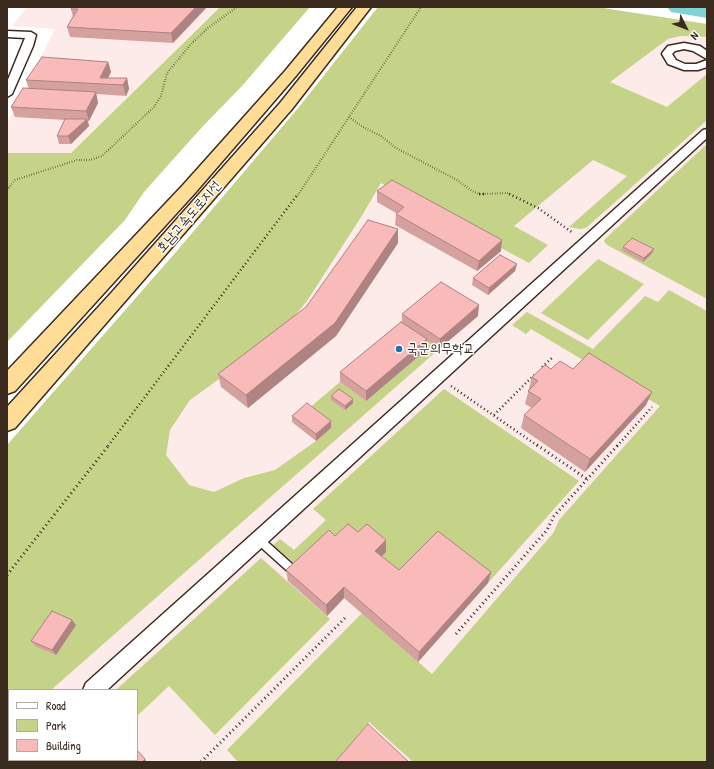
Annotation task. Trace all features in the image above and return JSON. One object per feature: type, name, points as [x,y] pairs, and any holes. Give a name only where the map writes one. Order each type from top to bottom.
[{"type":"highway","name":"호남고속도로지선","points":[[7,385],[194,183],[290,74],[344,7]]},
{"type":"highway","name":"호남고속도로지선","points":[[7,422],[119,297],[286,106],[364,7]]},
{"type":"street","points":[[7,34],[30,35],[28,46],[7,94]]},
{"type":"street","points":[[704,65],[684,67],[678,65],[669,58],[667,54],[672,48],[678,47],[707,48]]},
{"type":"street","points":[[690,47],[702,51],[707,56]]},
{"type":"street","points":[[93,689],[707,132]]},
{"type":"lane","points":[[258,540],[296,574]]},
{"type":"path","points":[[7,190],[15,180],[77,160],[90,160],[102,156],[154,107],[161,96],[167,72],[192,43],[208,28],[237,7]]},
{"type":"path","points":[[7,575],[52,519],[289,208],[421,7]]},
{"type":"path","points":[[349,117],[363,127],[382,136],[396,148],[457,180],[472,191],[480,194],[508,193],[538,208],[559,224],[587,241]]},
{"type":"path","points":[[541,368],[552,358]]},
{"type":"path","points":[[494,415],[536,374]]},
{"type":"path","points":[[438,377],[587,479]]},
{"type":"path","points":[[456,634],[547,530],[554,516],[652,407]]},
{"type":"path","points":[[201,762],[348,616]]},
{"type":"shaded area","points":[[27,7],[219,7],[71,153],[7,153],[7,124],[55,29],[12,26]]},
{"type":"shaded area","name":"국군의무학교","points":[[378,7],[596,7],[707,24],[707,762],[7,762],[7,445],[176,252],[299,107]]},
{"type":"green space","points":[[220,7],[310,7],[242,86],[203,126],[144,192],[125,220],[7,342],[7,153],[71,153]]},
{"type":"green space","points":[[378,7],[596,7],[707,24],[707,37],[681,36],[668,39],[610,82],[667,107],[707,74],[707,120],[586,228],[580,229],[569,227],[627,176],[593,160],[514,226],[548,245],[529,263],[381,183],[363,214],[307,301],[277,337],[190,400],[170,430],[166,455],[189,485],[214,492],[244,478],[275,470],[316,441],[331,428],[307,410],[340,382],[366,401],[426,350],[406,328],[439,349],[52,689],[8,689],[7,728],[7,445],[176,252],[299,107]]},
{"type":"green space","points":[[707,144],[707,299],[609,246],[604,240]]},
{"type":"green space","points":[[598,259],[644,284],[588,340],[541,313]]},
{"type":"green space","points":[[669,290],[707,311],[707,762],[413,762],[369,722],[335,762],[238,762],[227,750],[362,613],[432,674],[554,532],[559,520],[660,406],[531,329],[526,334],[512,325],[527,312],[593,349],[645,296],[658,302]]},
{"type":"green space","points":[[444,389],[579,481],[488,583],[436,542],[398,582],[301,569],[273,545],[280,539],[294,550],[326,520],[313,509]]},
{"type":"green space","points":[[261,558],[330,619],[215,735],[169,686],[138,715],[138,689],[117,689]]},
{"type":"building","points":[[73,7],[196,7],[171,33],[67,27],[78,9],[71,9]]},
{"type":"building","points":[[42,57],[108,62],[100,78],[127,78],[123,85],[26,80]]},
{"type":"building","points":[[23,88],[96,92],[86,111],[11,107]]},
{"type":"building","points":[[65,119],[87,119],[68,136],[57,136]]},
{"type":"building","points":[[392,180],[502,240],[479,261],[396,214],[404,207],[377,191]]},
{"type":"building","points":[[368,220],[398,229],[335,323],[246,395],[218,374],[306,307]]},
{"type":"building","points":[[632,238],[654,249],[644,258],[623,247]]},
{"type":"building","points":[[500,255],[517,264],[489,288],[473,278]]},
{"type":"building","points":[[441,282],[479,305],[440,339],[402,314]]},
{"type":"building","points":[[401,322],[427,339],[366,391],[340,372]]},
{"type":"building","points":[[589,353],[652,392],[590,459],[524,415],[541,399],[528,391],[538,381],[532,377],[545,365],[551,369],[560,361],[573,369]]},
{"type":"building","points":[[339,389],[353,399],[345,406],[331,396]]},
{"type":"building","points":[[307,403],[331,421],[316,434],[292,416]]},
{"type":"building","points":[[348,524],[358,532],[367,524],[386,540],[375,551],[399,570],[438,531],[491,572],[419,652],[344,587],[326,605],[286,570],[329,530],[335,536]]},
{"type":"building","points":[[52,611],[72,620],[52,650],[31,641]]},
{"type":"building","points":[[368,724],[409,762],[335,762]]},
{"type":"building","points":[[138,751],[145,759],[142,762],[46,762],[138,761]]},
{"type":"waterway","points":[[679,7],[707,11]]},
{"type":"place","name":"국군의무학교","points":[[399,349]]}]
